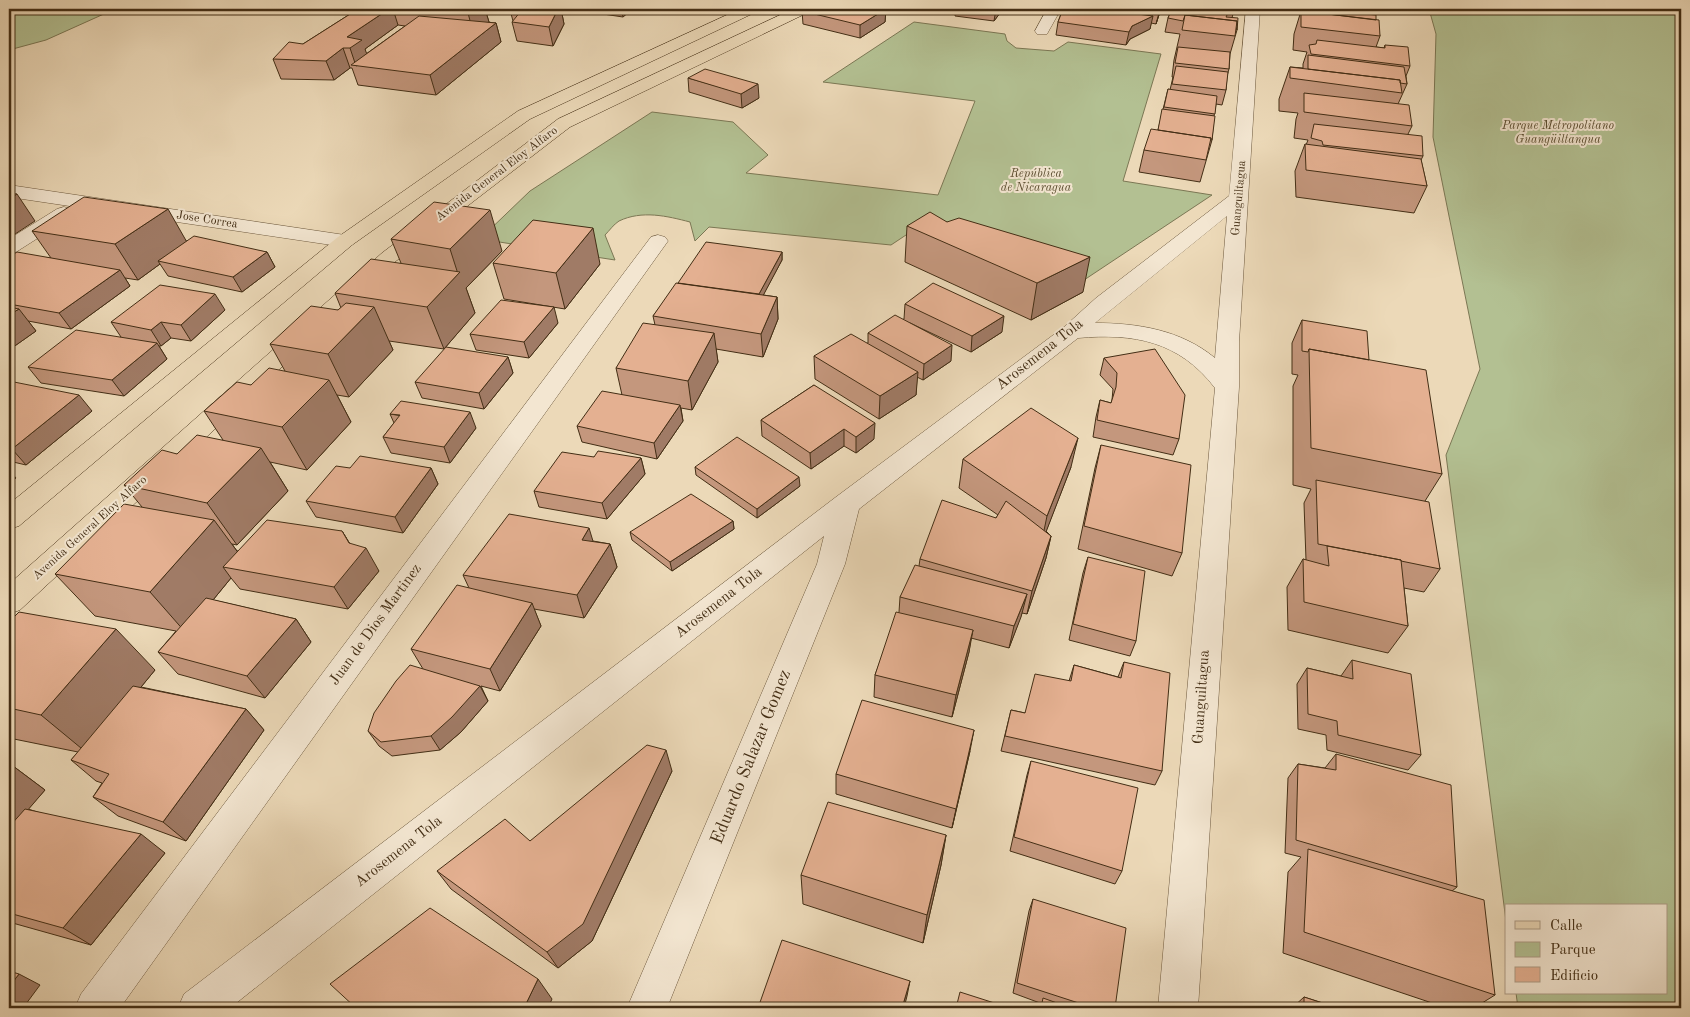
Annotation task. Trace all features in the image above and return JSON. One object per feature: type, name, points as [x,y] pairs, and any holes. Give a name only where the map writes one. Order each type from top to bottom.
[{"type":"main road","name":"Avenida General Eloy Alfaro","points":[[9,519],[345,241],[524,115],[751,9]]},
{"type":"main road","name":"Avenida General Eloy Alfaro","points":[[9,602],[389,257],[564,123],[804,9]]},
{"type":"street","points":[[1042,31],[1054,9]]},
{"type":"street","name":"Guanguiltagua","points":[[1178,1008],[1227,387],[1227,342],[1253,9]]},
{"type":"street","name":"Jose Correa","points":[[9,191],[345,241]]},
{"type":"street","name":"Arosemena Tola","points":[[198,1008],[846,504],[1072,332],[1104,303],[1239,197]]},
{"type":"street","points":[[9,248],[83,201]]},
{"type":"street","name":"Juan de Dios Martinez","points":[[95,1008],[658,241]]},
{"type":"street","points":[[1072,332],[1121,329],[1168,339],[1202,358],[1212,367],[1227,387]]},
{"type":"street","name":"Eduardo Salazar Gomez","points":[[647,1008],[831,564],[846,504]]},
{"type":"green space","points":[[9,9],[115,9],[46,40],[9,50]]},
{"type":"green space","name":"Parque Metropolitano Guangüiltangua","points":[[1429,9],[1681,9],[1681,1008],[1518,1008],[1516,994],[1668,994],[1668,904],[1505,904],[1505,913],[1446,455],[1480,369],[1433,137],[1436,34]]},
{"type":"green space","name":"República de Nicaragua","points":[[914,22],[1005,34],[1007,41],[1016,48],[1054,51],[1068,42],[1161,54],[1123,181],[1212,195],[1075,286],[909,233],[891,245],[709,227],[695,241],[690,222],[663,216],[646,215],[619,221],[605,235],[615,260],[480,239],[530,191],[652,112],[733,122],[768,155],[746,173],[938,195],[975,101],[823,82]]},
{"type":"building","points":[[358,9],[389,9],[347,37],[362,40],[350,48],[343,48],[326,61],[273,59],[289,42],[303,44]]},
{"type":"building","points":[[417,9],[475,9],[468,13]]},
{"type":"building","points":[[558,9],[549,27],[512,22],[521,11],[510,10]]},
{"type":"building","points":[[806,9],[886,9],[860,25],[802,11]]},
{"type":"building","points":[[1063,9],[1098,9],[1153,16],[1132,26],[1129,32],[1058,22]]},
{"type":"building","points":[[1172,9],[1228,13],[1226,17],[1238,18],[1237,30],[1237,21],[1185,15],[1183,21],[1168,18]]},
{"type":"building","points":[[1304,9],[1376,15],[1376,20],[1304,11]]},
{"type":"building","points":[[1301,11],[1379,20],[1380,36],[1301,27]]},
{"type":"building","points":[[1185,15],[1237,21],[1235,36],[1182,30]]},
{"type":"building","points":[[419,16],[496,23],[430,75],[351,65]]},
{"type":"building","points":[[1317,40],[1385,48],[1385,45],[1408,47],[1410,66],[1311,54],[1309,45],[1316,44]]},
{"type":"building","points":[[1178,47],[1230,52],[1229,69],[1175,63]]},
{"type":"building","points":[[1308,55],[1404,67],[1407,84],[1400,83],[1400,80],[1308,69]]},
{"type":"building","points":[[1176,66],[1228,72],[1226,90],[1172,84]]},
{"type":"building","points":[[1290,67],[1400,80],[1402,93],[1290,78]]},
{"type":"building","points":[[705,69],[758,84],[741,94],[688,78]]},
{"type":"building","points":[[1168,89],[1217,96],[1215,114],[1164,107]]},
{"type":"building","points":[[1304,93],[1409,105],[1412,126],[1304,112]]},
{"type":"building","points":[[1162,109],[1215,116],[1212,140],[1211,138],[1158,130]]},
{"type":"building","points":[[1314,124],[1422,136],[1423,156],[1323,145],[1322,141],[1311,138]]},
{"type":"building","points":[[1151,129],[1211,138],[1206,160],[1144,150]]},
{"type":"building","points":[[1305,144],[1421,159],[1427,186],[1306,170]]},
{"type":"building","points":[[9,193],[17,194],[9,199]]},
{"type":"building","points":[[84,197],[168,209],[115,244],[32,231]]},
{"type":"building","points":[[434,202],[490,210],[450,249],[391,239]]},
{"type":"building","points":[[930,212],[947,222],[959,218],[1090,257],[1037,283],[907,226]]},
{"type":"building","points":[[533,220],[593,228],[556,273],[493,263]]},
{"type":"building","points":[[194,236],[267,252],[233,277],[158,261]]},
{"type":"building","points":[[706,242],[782,252],[759,294],[678,283]]},
{"type":"building","points":[[17,252],[120,270],[59,313],[9,304],[9,257]]},
{"type":"building","points":[[371,259],[460,272],[427,307],[335,293]]},
{"type":"building","points":[[676,283],[777,297],[761,334],[653,316]]},
{"type":"building","points":[[933,283],[1004,316],[972,336],[905,304]]},
{"type":"building","points":[[160,285],[215,294],[181,325],[161,322],[151,330],[111,322]]},
{"type":"building","points":[[501,300],[554,307],[524,342],[470,334]]},
{"type":"building","points":[[346,303],[374,307],[328,354],[270,344],[311,306],[338,310]]},
{"type":"building","points":[[9,307],[19,309],[9,315]]},
{"type":"building","points":[[895,315],[952,345],[924,364],[868,333]]},
{"type":"building","points":[[1302,320],[1367,331],[1369,360],[1309,349],[1308,352],[1302,351]]},
{"type":"building","points":[[643,323],[714,333],[688,381],[616,368]]},
{"type":"building","points":[[76,330],[157,343],[112,380],[28,367]]},
{"type":"building","points":[[851,334],[918,372],[880,396],[814,356]]},
{"type":"building","points":[[446,347],[508,357],[479,393],[415,382]]},
{"type":"building","points":[[1155,349],[1185,395],[1179,439],[1097,420],[1100,400],[1111,403],[1116,387],[1117,373],[1104,358]]},
{"type":"building","points":[[1309,349],[1426,370],[1442,474],[1311,448]]},
{"type":"building","points":[[269,368],[329,380],[282,427],[204,411],[237,382],[251,385]]},
{"type":"building","points":[[9,381],[79,395],[12,449],[9,448]]},
{"type":"building","points":[[814,385],[875,423],[856,437],[844,429],[810,453],[761,420]]},
{"type":"building","points":[[602,391],[680,405],[654,443],[577,426]]},
{"type":"building","points":[[401,401],[470,412],[444,447],[383,437],[400,415],[390,414]]},
{"type":"building","points":[[1031,408],[1078,438],[1047,516],[963,459]]},
{"type":"building","points":[[197,435],[261,448],[207,503],[124,485],[162,450],[177,454]]},
{"type":"building","points":[[737,437],[799,477],[757,509],[695,467]]},
{"type":"building","points":[[1101,445],[1191,465],[1182,553],[1084,526]]},
{"type":"building","points":[[598,451],[641,458],[602,503],[534,491],[562,452],[594,457]]},
{"type":"building","points":[[360,456],[431,468],[395,517],[306,501],[336,466],[350,468]]},
{"type":"building","points":[[1316,480],[1429,502],[1440,569],[1318,544]]},
{"type":"building","points":[[691,494],[733,521],[670,562],[630,532]]},
{"type":"building","points":[[942,500],[996,518],[1006,501],[1051,536],[1032,591],[920,559]]},
{"type":"building","points":[[124,504],[214,520],[150,592],[55,574]]},
{"type":"building","points":[[509,514],[589,528],[582,540],[610,544],[577,595],[463,575]]},
{"type":"building","points":[[267,520],[342,531],[349,543],[366,548],[334,587],[223,567]]},
{"type":"building","points":[[1327,546],[1401,560],[1408,626],[1304,602],[1303,559],[1329,566]]},
{"type":"building","points":[[1088,557],[1145,571],[1136,641],[1073,624]]},
{"type":"building","points":[[915,565],[1027,594],[1014,626],[900,597]]},
{"type":"building","points":[[457,585],[532,603],[490,669],[411,649]]},
{"type":"building","points":[[206,598],[296,619],[247,676],[158,652]]},
{"type":"building","points":[[19,612],[116,629],[41,715],[9,708],[9,622]]},
{"type":"building","points":[[896,612],[973,630],[956,695],[875,675]]},
{"type":"building","points":[[1352,660],[1411,674],[1421,755],[1338,735],[1337,721],[1308,714],[1307,668],[1353,679]]},
{"type":"building","points":[[1124,662],[1170,673],[1162,771],[1005,736],[1011,710],[1025,713],[1035,674],[1071,681],[1074,665],[1121,678]]},
{"type":"building","points":[[410,665],[480,686],[452,717],[431,736],[381,742],[368,731],[374,713],[396,681]]},
{"type":"building","points":[[133,686],[246,709],[163,822],[93,797],[109,774],[71,760]]},
{"type":"building","points":[[862,700],[974,730],[956,809],[836,774]]},
{"type":"building","points":[[647,745],[666,750],[583,924],[547,952],[437,871],[505,819],[530,841]]},
{"type":"building","points":[[1336,754],[1451,785],[1457,887],[1296,840],[1298,764],[1336,770]]},
{"type":"building","points":[[1031,761],[1138,788],[1122,871],[1014,837]]},
{"type":"building","points":[[828,802],[946,835],[927,915],[801,875]]},
{"type":"building","points":[[25,809],[141,834],[63,928],[9,913],[9,827]]},
{"type":"building","points":[[1308,849],[1484,900],[1495,995],[1304,932]]},
{"type":"building","points":[[1033,899],[1126,928],[1115,1008],[1094,1008],[1017,983]]},
{"type":"building","points":[[430,908],[538,979],[524,1008],[356,1008],[330,984]]},
{"type":"building","points":[[782,940],[910,981],[902,1008],[758,1008]]},
{"type":"building","points":[[9,971],[19,974],[9,987]]},
{"type":"building","points":[[960,992],[1010,1008],[956,1008]]},
{"type":"building","points":[[1304,997],[1338,1008],[1304,1008]]},
{"type":"building","points":[[1043,998],[1071,1008],[1041,1008]]}]
